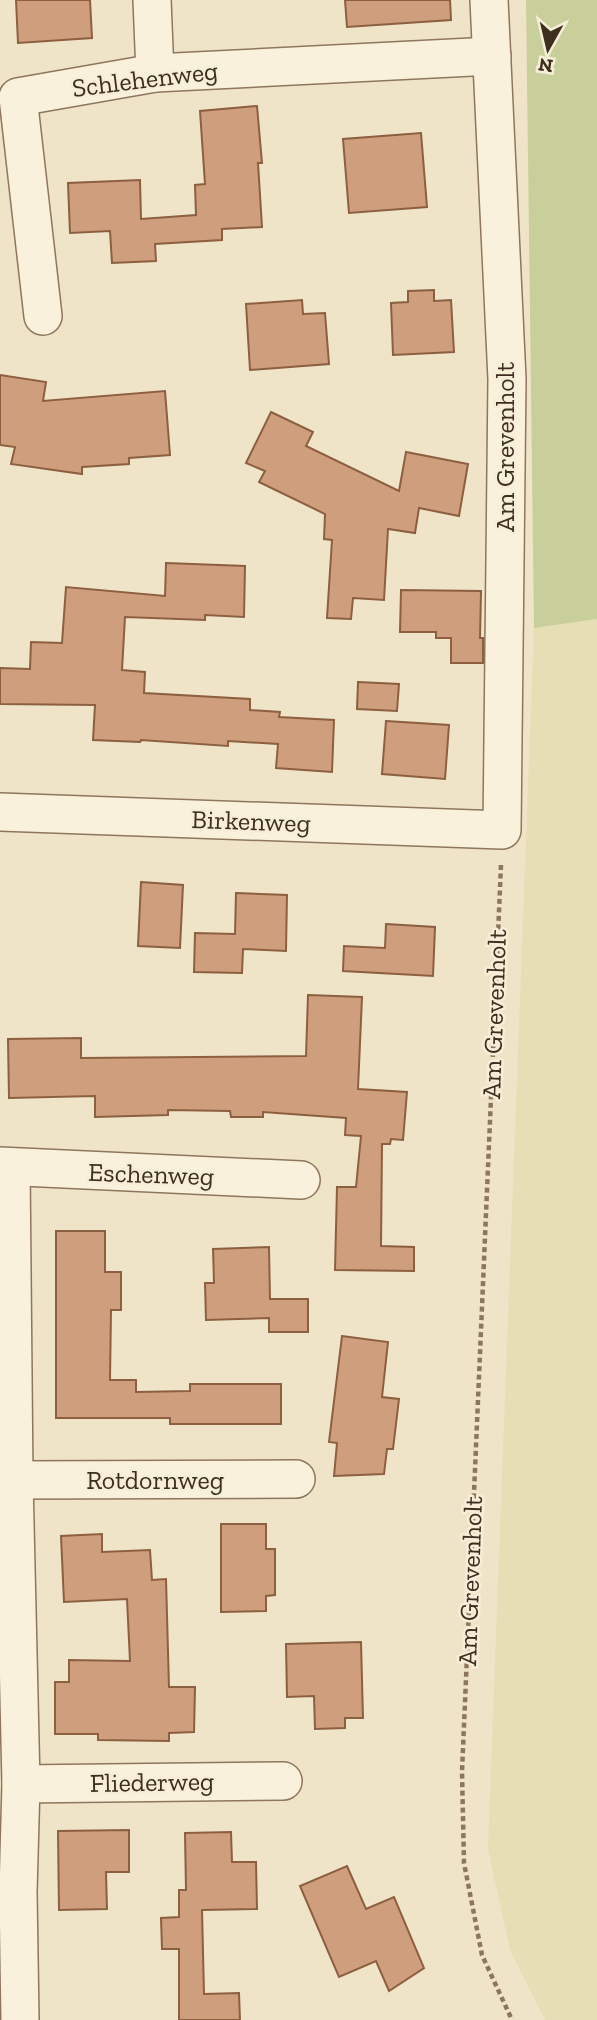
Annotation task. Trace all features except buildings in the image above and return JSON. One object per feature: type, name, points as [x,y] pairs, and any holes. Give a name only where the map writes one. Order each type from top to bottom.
[{"type":"street","points":[[152,0],[155,73]]},
{"type":"street","name":"Am Grevenholt","points":[[489,0],[507,379],[502,830]]},
{"type":"street","name":"Schlehenweg","points":[[43,316],[18,97],[155,73],[492,56]]},
{"type":"street","name":"Birkenweg","points":[[0,812],[502,830]]},
{"type":"street","points":[[6,1167],[21,1784],[9,1891],[20,2020]]},
{"type":"street","name":"Eschenweg","points":[[6,1167],[301,1180]]},
{"type":"street","name":"Rotdornweg","points":[[14,1480],[296,1479]]},
{"type":"street","name":"Fliederweg","points":[[21,1784],[283,1781]]},
{"type":"path","name":"Am Grevenholt","points":[[502,830],[462,1772],[464,1863],[482,1955],[513,2020]]},
{"type":"shaded area","points":[[597,619],[597,2020],[545,2020],[510,1950],[488,1849],[534,628]]},
{"type":"green space","points":[[526,0],[597,0],[597,619],[534,628]]}]
